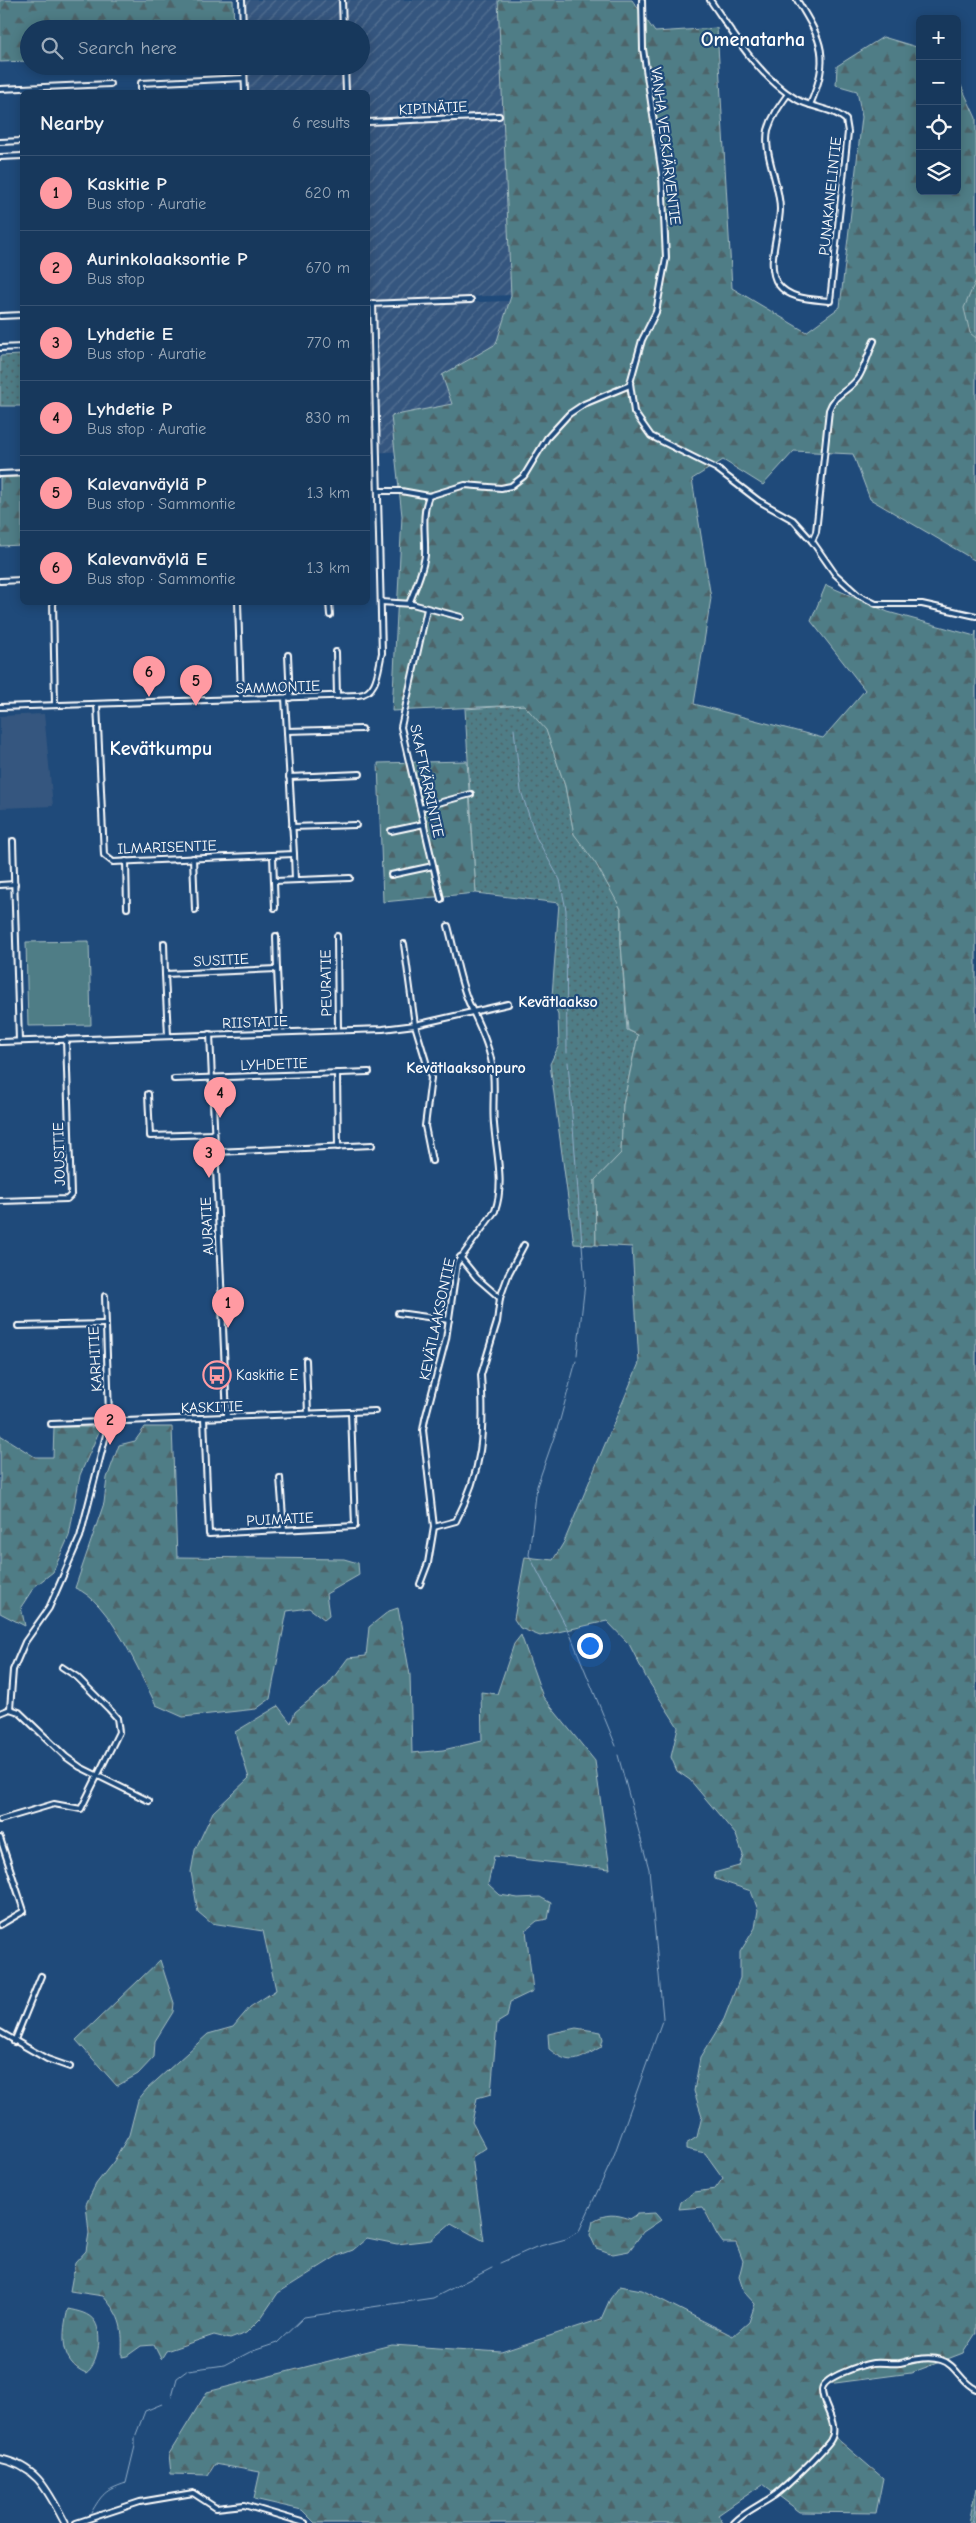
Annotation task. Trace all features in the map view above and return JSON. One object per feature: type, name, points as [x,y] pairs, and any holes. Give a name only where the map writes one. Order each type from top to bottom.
[{"type":"street","points":[[242,0],[243,20]]},
{"type":"street","points":[[342,0],[343,20]]},
{"type":"street","name":"VANHA VECKJÄRVENTIE","points":[[642,0],[643,49],[662,175],[666,258],[656,312],[642,340],[630,385],[634,412],[651,436],[717,469],[759,501],[793,520],[812,541],[835,574],[858,595],[876,604],[922,604],[976,616]]},
{"type":"street","name":"PUNAKANELINTIE","points":[[710,0],[744,50],[761,70],[788,94],[810,105],[845,118],[848,125],[830,301],[801,298],[787,292],[777,283],[774,275],[772,261],[780,228],[780,208],[779,194],[768,151],[768,131],[776,110],[788,94]]},
{"type":"street","points":[[797,0],[820,43],[822,71],[810,105]]},
{"type":"street","points":[[345,75],[346,90]]},
{"type":"street","points":[[142,90],[141,83],[244,78],[245,90]]},
{"type":"street","points":[[0,89],[110,84]]},
{"type":"street","points":[[81,85],[81,90]]},
{"type":"street","name":"KIPINÄTIE","points":[[370,122],[500,116]]},
{"type":"street","points":[[0,142],[20,141]]},
{"type":"street","points":[[0,157],[20,156]]},
{"type":"street","points":[[461,617],[409,604],[381,602],[370,304],[471,300]]},
{"type":"street","points":[[0,316],[20,315]]},
{"type":"street","points":[[812,541],[816,532],[829,410],[832,399],[850,387],[858,377],[874,341]]},
{"type":"street","points":[[0,348],[20,347]]},
{"type":"street","points":[[378,491],[401,491],[430,496],[465,485],[501,488],[512,486],[524,476],[547,438],[569,414],[584,404],[630,385]]},
{"type":"street","points":[[0,474],[20,473]]},
{"type":"street","points":[[409,604],[424,562],[425,511],[430,496]]},
{"type":"street","points":[[0,581],[20,580]]},
{"type":"street","name":"SAMMONTIE","points":[[0,707],[364,695],[374,686],[382,653],[381,602]]},
{"type":"street","points":[[53,605],[55,705]]},
{"type":"street","points":[[238,605],[241,699]]},
{"type":"street","points":[[329,605],[330,615]]},
{"type":"street","name":"SKAFTKÄRRINTIE","points":[[428,609],[401,727],[441,899]]},
{"type":"street","points":[[336,652],[337,696]]},
{"type":"street","points":[[288,655],[287,731],[295,880]]},
{"type":"street","name":"ILMARISENTIE","points":[[97,704],[104,855],[113,862],[294,854]]},
{"type":"street","points":[[287,731],[362,729]]},
{"type":"street","points":[[289,777],[360,774]]},
{"type":"street","points":[[420,808],[471,794]]},
{"type":"street","points":[[391,830],[424,824]]},
{"type":"street","points":[[292,827],[356,825]]},
{"type":"street","points":[[13,840],[19,1041]]},
{"type":"street","points":[[273,856],[275,908]]},
{"type":"street","points":[[193,858],[195,910]]},
{"type":"street","points":[[126,861],[127,908]]},
{"type":"street","points":[[391,875],[433,866]]},
{"type":"street","points":[[274,881],[350,878]]},
{"type":"street","points":[[0,885],[15,884]]},
{"type":"street","name":"KEVÄTLAAKSONTIE","points":[[420,1584],[428,1563],[434,1527],[424,1430],[449,1320],[454,1279],[460,1257],[492,1216],[499,1202],[499,1170],[493,1115],[495,1093],[492,1064],[486,1039],[469,1003],[448,926]]},
{"type":"street","points":[[276,936],[280,1032]]},
{"type":"street","name":"PEURATIE","points":[[336,936],[338,1030]]},
{"type":"street","points":[[164,942],[168,1036]]},
{"type":"street","points":[[404,944],[415,1025],[431,1078],[425,1126],[432,1161]]},
{"type":"street","name":"SUSITIE","points":[[165,974],[277,969]]},
{"type":"street","name":"RIISTATIE","points":[[0,1042],[383,1029],[415,1025],[508,1004]]},
{"type":"street","name":"AURATIE","points":[[210,1034],[227,1418]]},
{"type":"street","name":"JOUSITIE","points":[[0,1201],[67,1198],[71,1195],[66,1039]]},
{"type":"street","name":"LYHDETIE","points":[[174,1079],[369,1072]]},
{"type":"street","points":[[337,1073],[338,1147]]},
{"type":"street","points":[[148,1094],[150,1136],[214,1134]]},
{"type":"street","points":[[215,1152],[372,1146]]},
{"type":"street","points":[[434,1527],[456,1521],[473,1480],[483,1440],[480,1375],[497,1322],[500,1298],[509,1273],[524,1245]]},
{"type":"street","points":[[460,1257],[478,1278],[500,1298]]},
{"type":"street","name":"KARHITIE","points":[[10,1709],[13,1670],[19,1655],[49,1608],[83,1527],[109,1421],[105,1296]]},
{"type":"street","points":[[398,1314],[449,1320]]},
{"type":"street","points":[[18,1326],[105,1324]]},
{"type":"street","points":[[306,1360],[308,1414]]},
{"type":"street","name":"KASKITIE","points":[[51,1424],[374,1411]]},
{"type":"street","name":"PUIMATIE","points":[[204,1418],[209,1534],[355,1526],[351,1412]]},
{"type":"street","points":[[280,1478],[284,1530]]},
{"type":"street","points":[[0,1820],[54,1804],[81,1809],[119,1732],[117,1718],[77,1677],[62,1667]]},
{"type":"street","points":[[0,1713],[10,1709],[20,1712],[66,1757],[97,1777],[150,1802]]},
{"type":"street","points":[[0,1838],[24,1911],[0,1925]]},
{"type":"street","points":[[0,1860],[5,1856]]},
{"type":"street","points":[[14,2042],[41,1976]]},
{"type":"street","points":[[0,2032],[14,2042],[70,2067]]},
{"type":"street","points":[[734,2523],[776,2494],[829,2442],[833,2426],[822,2389],[824,2383],[833,2376],[873,2363],[892,2364],[922,2358],[938,2359],[947,2362],[966,2384],[976,2388]]},
{"type":"street","points":[[0,2459],[20,2464],[33,2472],[65,2523]]},
{"type":"street","points":[[76,2523],[140,2502],[193,2493],[216,2508],[244,2505],[305,2523]]},
{"type":"shaded area","points":[[243,0],[498,0],[511,295],[370,301],[370,90],[246,90],[245,75],[370,75],[370,20],[244,20]]},
{"type":"shaded area","points":[[510,301],[514,445],[370,453],[370,306]]},
{"type":"shaded area","points":[[44,714],[53,806],[0,808],[0,716]]},
{"type":"green space","points":[[0,0],[233,0],[234,20],[20,20],[20,61],[0,62]]},
{"type":"green space","points":[[498,0],[632,0],[655,32],[717,28],[732,288],[806,332],[840,307],[862,117],[857,91],[836,85],[837,66],[883,37],[916,47],[916,195],[961,195],[961,86],[976,118],[976,561],[870,499],[853,454],[794,451],[763,485],[723,460],[692,479],[711,598],[694,704],[823,738],[865,690],[811,621],[826,585],[888,612],[975,636],[976,631],[976,2333],[963,2353],[911,2373],[820,2385],[835,2437],[883,2478],[876,2513],[800,2512],[763,2484],[718,2515],[723,2523],[315,2523],[302,2510],[254,2499],[260,2472],[215,2464],[208,2475],[171,2474],[169,2454],[207,2392],[392,2345],[501,2352],[601,2319],[610,2299],[620,2286],[642,2290],[733,2336],[749,2322],[755,2304],[744,2292],[739,2277],[743,2261],[736,2243],[723,2243],[702,2207],[679,2209],[681,2202],[695,2192],[715,2189],[723,2178],[705,2153],[686,2149],[686,2144],[697,2137],[702,2116],[694,2091],[700,2058],[724,2019],[740,1978],[740,1952],[755,1928],[758,1910],[751,1891],[715,1879],[714,1873],[739,1866],[743,1855],[736,1835],[690,1780],[677,1771],[671,1757],[678,1727],[647,1679],[629,1644],[607,1621],[540,1636],[520,1628],[514,1619],[525,1557],[553,1560],[564,1542],[639,1363],[632,1247],[596,1245],[595,1180],[621,1153],[623,1105],[638,1035],[628,1030],[621,944],[621,909],[596,864],[574,834],[565,786],[546,730],[524,705],[392,711],[402,516],[391,416],[452,404],[442,375],[496,344],[511,296]]},
{"type":"green space","points":[[976,280],[976,338],[970,333],[964,308]]},
{"type":"green space","points":[[20,355],[20,406],[0,406],[0,356]]},
{"type":"green space","points":[[20,477],[20,545],[0,546],[0,478]]},
{"type":"green space","points":[[524,705],[546,729],[565,786],[574,834],[598,863],[621,909],[621,944],[627,1030],[638,1035],[623,1105],[621,1153],[595,1180],[596,1245],[574,1244],[550,1064],[559,1045],[558,1015],[552,996],[559,903],[476,893],[465,709]]},
{"type":"green space","points":[[467,761],[476,893],[383,902],[378,763]]},
{"type":"green space","points":[[89,941],[91,1025],[28,1026],[26,942]]},
{"type":"green space","points":[[54,1427],[101,1427],[80,1475],[69,1536],[53,1572],[34,1587],[21,1607],[25,1626],[0,1613],[0,1435],[35,1457],[53,1457]]},
{"type":"green space","points":[[145,1427],[172,1427],[177,1557],[344,1559],[358,1563],[359,1575],[326,1594],[329,1615],[324,1619],[309,1608],[287,1611],[270,1699],[256,1709],[183,1717],[156,1705],[132,1657],[111,1622],[88,1595],[75,1588],[104,1503],[107,1478],[119,1445],[135,1441]]},
{"type":"green space","points":[[398,1608],[410,1675],[412,1753],[443,1750],[482,1741],[481,1692],[497,1694],[514,1644],[521,1635],[543,1697],[595,1761],[610,1869],[494,1856],[488,1884],[500,1895],[518,1898],[540,1897],[551,1903],[548,1919],[537,1921],[526,1930],[533,1991],[510,2002],[507,2017],[497,2023],[491,2094],[477,2098],[472,2122],[486,2148],[472,2157],[484,2241],[451,2223],[431,2240],[397,2244],[367,2238],[353,2250],[337,2256],[278,2293],[261,2318],[246,2333],[230,2339],[214,2335],[166,2351],[161,2359],[154,2345],[141,2346],[127,2356],[122,2357],[122,2338],[118,2317],[103,2296],[70,2291],[75,2263],[86,2251],[89,2233],[86,2204],[96,2184],[114,2161],[129,2135],[138,2100],[147,2089],[208,2034],[233,2027],[250,2007],[276,1990],[263,1931],[211,1923],[198,1912],[191,1872],[195,1850],[213,1812],[249,1778],[235,1732],[278,1706],[291,1723],[295,1712],[328,1685],[348,1658],[366,1656],[369,1627],[389,1611]]},
{"type":"green space","points":[[160,1960],[174,2003],[173,2012],[155,2041],[154,2057],[138,2074],[117,2086],[76,2040]]},
{"type":"green space","points":[[576,2028],[601,2032],[603,2039],[601,2047],[575,2060],[563,2058],[549,2049],[548,2034]]},
{"type":"green space","points":[[655,2213],[661,2220],[643,2232],[629,2251],[613,2254],[596,2248],[590,2235],[593,2221],[602,2217],[616,2215],[630,2219],[638,2214]]},
{"type":"green space","points":[[68,2309],[90,2316],[95,2322],[99,2334],[98,2349],[94,2363],[86,2373],[71,2362],[67,2354],[64,2328]]},
{"type":"green space","points":[[976,2488],[976,2523],[969,2523]]},
{"type":"waterway","points":[[514,729],[521,791],[536,837],[560,880],[566,910],[567,1053]]},
{"type":"waterway","points":[[568,1062],[585,1283],[577,1355]]},
{"type":"waterway","points":[[576,1361],[560,1420],[537,1486],[529,1555],[570,1634],[616,1746]]},
{"type":"waterway","points":[[500,2263],[536,2247],[566,2239],[579,2231],[613,2158],[663,2018],[649,1869],[618,1755]]},
{"type":"waterway","points":[[172,2397],[177,2378],[188,2370],[225,2365],[250,2352],[277,2343],[304,2317],[433,2298],[492,2268]]},
{"type":"waterway","points":[[91,2513],[105,2494],[113,2488],[126,2483],[135,2446],[135,2437],[145,2411],[162,2404]]},
{"type":"waterway","points":[[972,2523],[976,2505]]},
{"type":"place","name":"Kalevanväylä E","points":[[149,697]]},
{"type":"place","name":"Kalevanväylä P","points":[[196,706]]},
{"type":"place","name":"Lyhdetie P","points":[[220,1118]]},
{"type":"place","name":"Lyhdetie E","points":[[209,1178]]},
{"type":"place","name":"Kaskitie P","points":[[228,1328]]},
{"type":"place","name":"Kaskitie E","points":[[217,1375]]},
{"type":"place","name":"Aurinkolaaksontie P","points":[[110,1445]]},
{"type":"district","name":"Omenatarha","points":[[753,39]]},
{"type":"district","name":"Kevätkumpu","points":[[161,748]]},
{"type":"district","name":"Kevätlaakso","points":[[558,1001]]},
{"type":"district","name":"Kevätlaaksonpuro","points":[[466,1067]]}]
